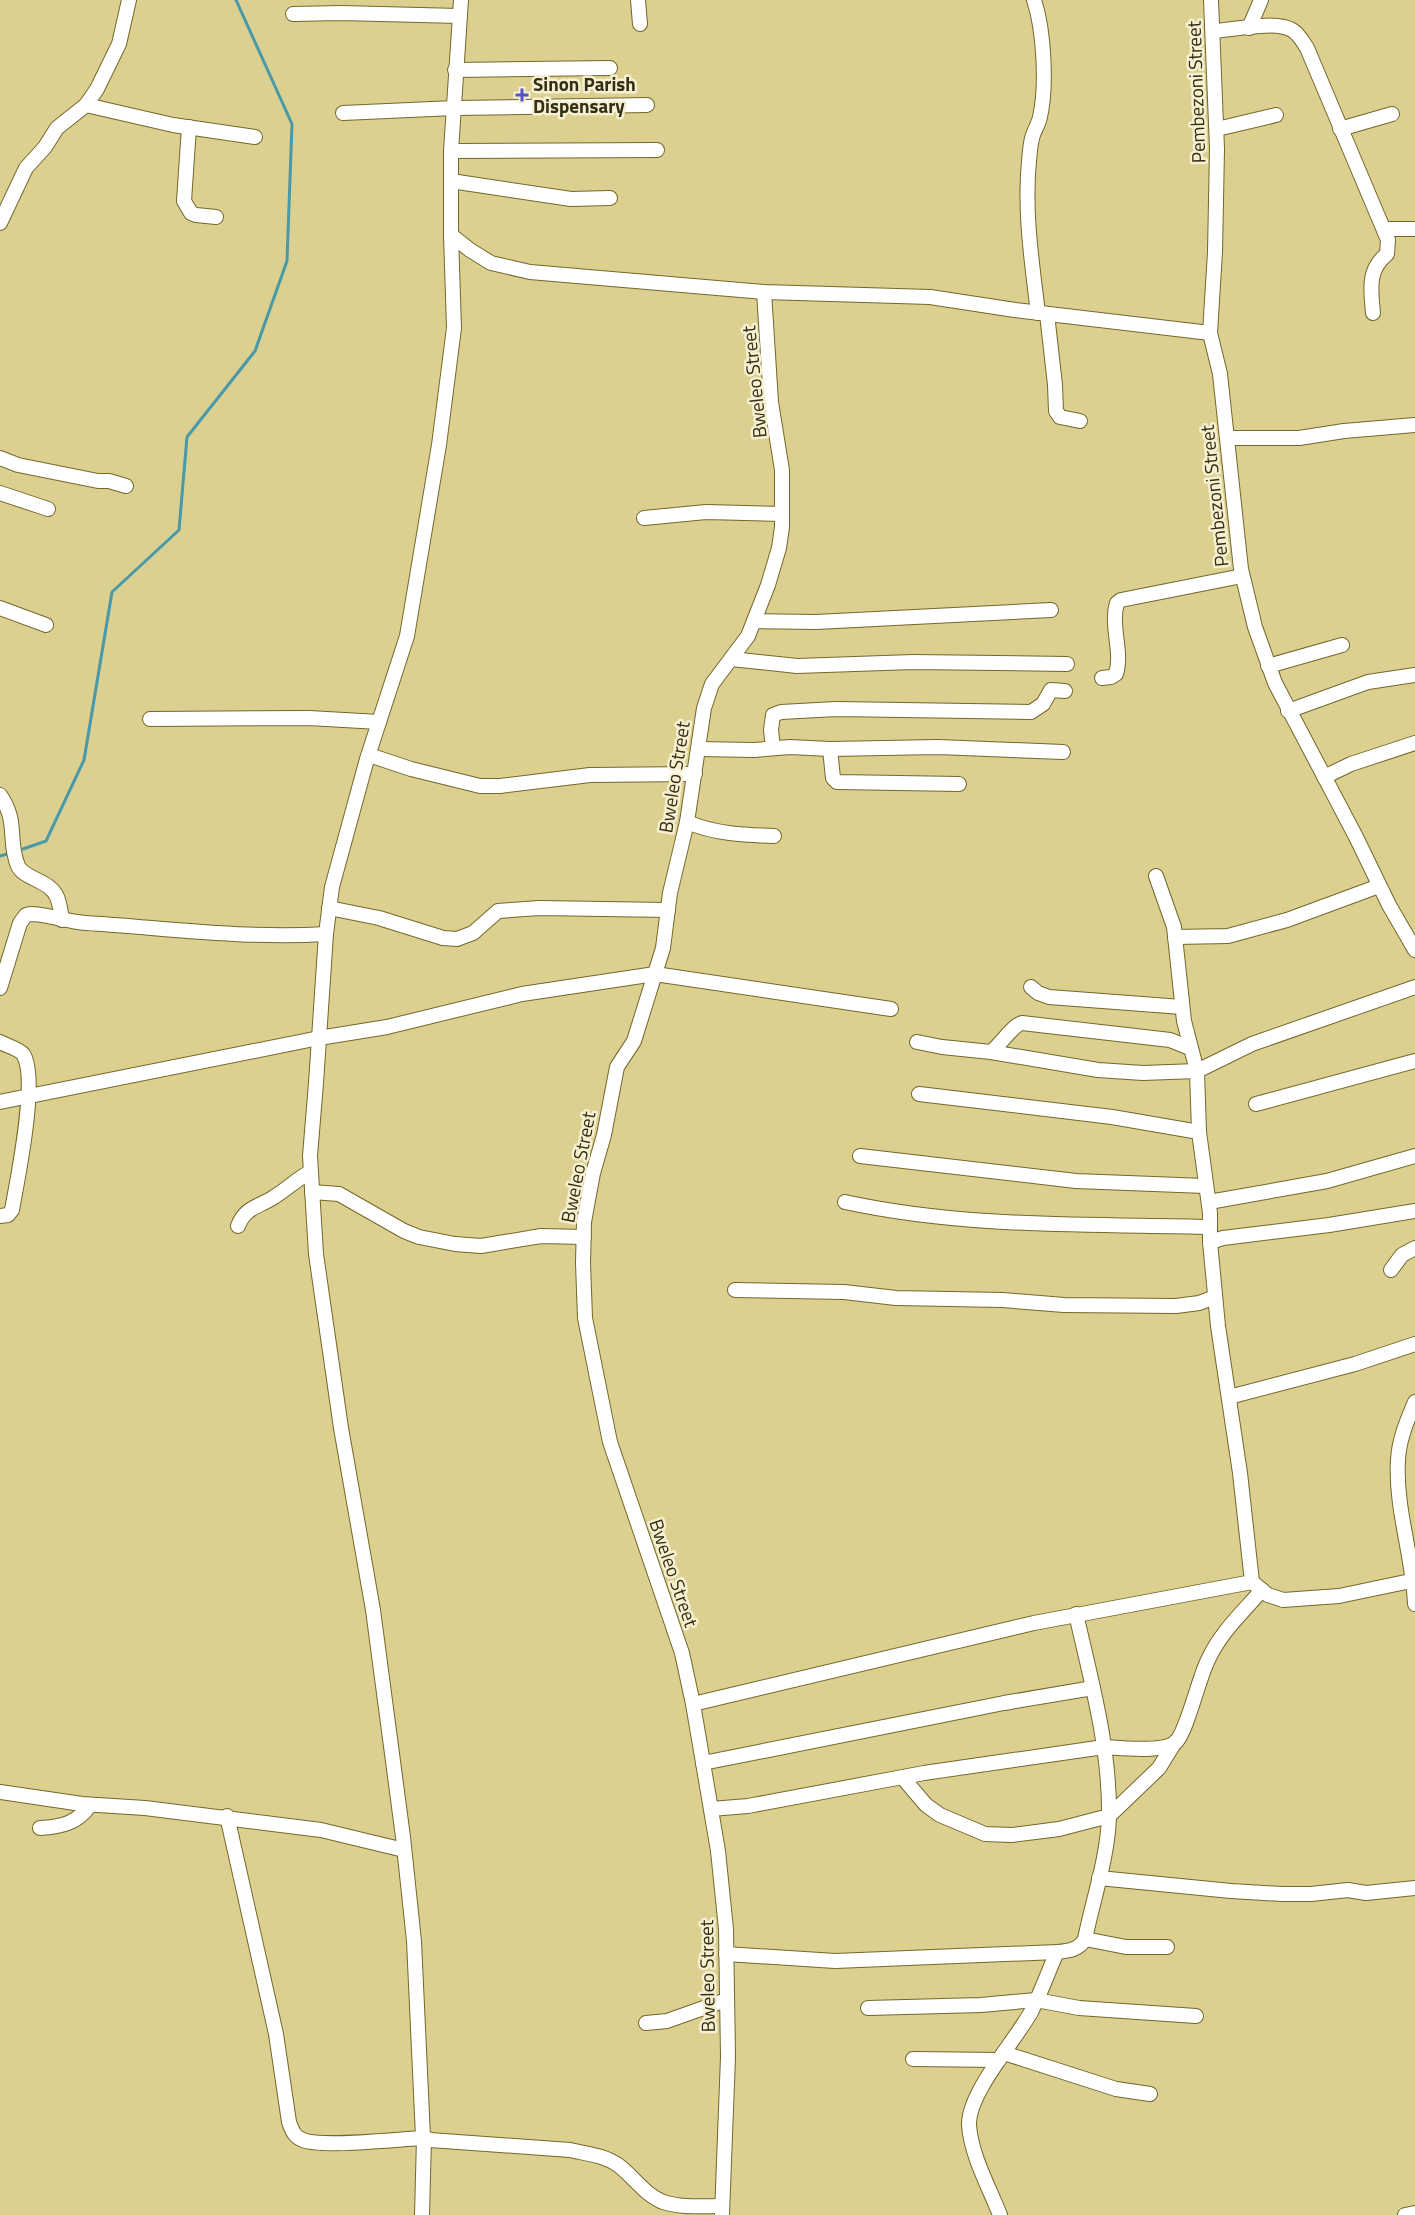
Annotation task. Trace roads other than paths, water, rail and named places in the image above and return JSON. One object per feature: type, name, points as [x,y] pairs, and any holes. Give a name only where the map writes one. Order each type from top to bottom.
[{"type":"street","points":[[0,224],[26,168],[45,148],[57,128],[86,105],[97,89],[119,44],[129,0]]},
{"type":"street","points":[[422,2215],[424,2138],[414,1941],[384,1683],[342,1428],[316,1254],[310,1156],[326,934],[332,887],[369,755],[406,636],[439,445],[454,328],[451,151],[460,0]]},
{"type":"street","points":[[638,0],[640,24]]},
{"type":"street","points":[[1034,0],[1039,14],[1043,59],[1042,98],[1040,118],[1032,136],[1027,203],[1042,313],[1056,385],[1056,411],[1060,417],[1080,421]]},
{"type":"street","name":"Pembezoni Street","points":[[1211,0],[1217,128],[1216,243],[1210,333],[1220,374],[1242,576],[1268,666],[1288,711],[1415,950]]},
{"type":"street","points":[[1249,28],[1262,0]]},
{"type":"street","points":[[293,14],[341,13],[459,16]]},
{"type":"street","points":[[1213,31],[1281,26],[1291,29],[1299,36],[1307,48],[1340,129],[1385,229],[1389,248],[1387,254],[1378,261],[1372,271],[1374,313]]},
{"type":"street","points":[[455,70],[610,68]]},
{"type":"street","points":[[86,105],[190,127],[254,137]]},
{"type":"street","points":[[343,113],[454,108],[647,106]]},
{"type":"street","points":[[1340,129],[1392,114]]},
{"type":"street","points":[[1217,128],[1276,116]]},
{"type":"street","points":[[190,127],[184,201],[188,208],[196,215],[216,217]]},
{"type":"street","points":[[451,151],[657,150]]},
{"type":"street","points":[[451,181],[564,198],[610,198]]},
{"type":"street","points":[[1385,229],[1415,229]]},
{"type":"street","points":[[451,234],[470,250],[491,263],[530,272],[764,292],[930,297],[1042,313],[1210,333]]},
{"type":"street","name":"Bweleo Street","points":[[722,2210],[728,2074],[726,1929],[711,1809],[693,1704],[682,1654],[610,1442],[585,1318],[584,1237],[593,1173],[604,1135],[617,1067],[634,1041],[663,948],[668,910],[687,822],[707,696],[712,684],[748,636],[779,548],[782,514],[782,470],[771,402],[764,292]]},
{"type":"street","points":[[1227,438],[1299,438],[1344,431],[1415,425]]},
{"type":"street","points":[[0,458],[24,466],[98,481],[109,480],[126,486]]},
{"type":"street","points":[[0,493],[48,510]]},
{"type":"street","points":[[644,518],[706,512],[782,514]]},
{"type":"street","points":[[1102,678],[1111,677],[1116,674],[1118,668],[1115,636],[1116,603],[1122,600],[1242,576]]},
{"type":"street","points":[[0,608],[46,625]]},
{"type":"street","points":[[754,621],[816,622],[1051,610]]},
{"type":"street","points":[[1268,666],[1342,644]]},
{"type":"street","points":[[731,659],[797,666],[913,662],[1067,664]]},
{"type":"street","points":[[1288,711],[1368,682],[1415,675]]},
{"type":"street","points":[[773,748],[771,721],[773,715],[781,712],[836,709],[1031,712],[1043,704],[1051,690],[1065,692]]},
{"type":"street","points":[[150,719],[309,718],[379,722]]},
{"type":"street","points":[[1324,777],[1351,764],[1415,743]]},
{"type":"street","points":[[699,750],[938,747],[1063,752]]},
{"type":"street","points":[[830,749],[834,778],[837,782],[959,784]]},
{"type":"street","points":[[369,755],[411,770],[480,786],[500,786],[590,775],[695,774]]},
{"type":"street","points":[[0,797],[12,816],[14,848],[19,868],[43,882],[58,897],[62,920]]},
{"type":"street","points":[[687,822],[704,830],[722,833],[774,836]]},
{"type":"street","points":[[1156,876],[1174,927],[1182,1007],[1190,1048],[1197,1071],[1199,1132],[1205,1186],[1209,1202],[1210,1242],[1215,1297],[1257,1586],[1268,1595],[1283,1600],[1339,1596],[1414,1581]]},
{"type":"street","points":[[1175,937],[1228,936],[1287,920],[1380,886]]},
{"type":"street","points":[[330,908],[379,918],[443,938],[457,939],[473,933],[498,911],[668,910]]},
{"type":"street","points":[[0,988],[22,919],[26,915],[34,914],[62,920],[233,935],[326,934]]},
{"type":"street","points":[[0,1102],[319,1038],[387,1027],[522,994],[655,974],[891,1009]]},
{"type":"street","points":[[917,1042],[1098,1070],[1143,1073],[1197,1071],[1252,1044],[1415,986]]},
{"type":"street","points":[[1031,987],[1038,993],[1049,997],[1182,1007]]},
{"type":"street","points":[[991,1052],[1000,1045],[1014,1027],[1022,1023],[1170,1040],[1190,1048]]},
{"type":"street","points":[[0,1042],[22,1052],[26,1060],[28,1097],[26,1133],[12,1210],[8,1215],[0,1216]]},
{"type":"street","points":[[1256,1104],[1415,1061]]},
{"type":"street","points":[[919,1094],[1112,1117],[1199,1132]]},
{"type":"street","points":[[860,1156],[1076,1181],[1205,1186]]},
{"type":"street","points":[[1209,1202],[1327,1181],[1415,1156]]},
{"type":"street","points":[[238,1226],[247,1211],[272,1199],[310,1172]]},
{"type":"street","points":[[312,1192],[339,1194],[404,1231],[419,1237],[455,1244],[481,1246],[541,1236],[584,1237]]},
{"type":"street","points":[[845,1202],[891,1212],[950,1219],[1210,1228]]},
{"type":"street","points":[[1210,1242],[1222,1238],[1328,1225],[1415,1210]]},
{"type":"street","points":[[1391,1270],[1402,1256],[1415,1248]]},
{"type":"street","points":[[735,1290],[844,1292],[896,1298],[983,1299],[1064,1305],[1176,1306],[1199,1303],[1215,1297]]},
{"type":"street","points":[[1229,1397],[1355,1364],[1415,1344]]},
{"type":"street","points":[[1415,1402],[1402,1435],[1398,1459],[1398,1484],[1414,1581],[1415,1604]]},
{"type":"street","points":[[693,1704],[872,1660],[1076,1614],[1257,1586]]},
{"type":"street","points":[[711,1809],[748,1806],[903,1778],[1104,1747],[1132,1749],[1169,1746],[1180,1737],[1207,1660],[1220,1638],[1257,1586]]},
{"type":"street","points":[[726,1954],[835,1961],[1057,1952],[1073,1950],[1082,1945],[1099,1878],[1109,1816],[1104,1747],[1076,1614]]},
{"type":"street","points":[[703,1763],[1004,1703],[1092,1688]]},
{"type":"street","points":[[903,1778],[926,1805],[940,1815],[985,1834],[1012,1835],[1059,1829],[1109,1816],[1158,1768],[1175,1742]]},
{"type":"street","points":[[0,1792],[90,1805],[227,1816],[321,1830],[404,1850]]},
{"type":"street","points":[[40,1828],[67,1824],[84,1814],[90,1805]]},
{"type":"street","points":[[227,1816],[276,2034],[289,2122],[294,2134],[303,2140],[321,2143],[424,2138],[570,2150],[606,2158],[619,2166],[652,2196],[663,2202],[722,2210]]},
{"type":"street","points":[[1099,1878],[1282,1894],[1319,1894],[1348,1890],[1366,1893],[1415,1888]]},
{"type":"street","points":[[1085,1939],[1126,1946],[1167,1947]]},
{"type":"street","points":[[1000,2215],[974,2149],[969,2126],[973,2103],[1036,2000],[1057,1952]]},
{"type":"street","points":[[646,2022],[667,2021],[726,2000]]},
{"type":"street","points":[[868,2008],[981,2005],[1036,2000],[1079,2008],[1196,2016]]},
{"type":"street","points":[[912,2059],[1002,2057],[1116,2088],[1150,2094]]},
{"type":"street","points":[[1406,2215],[1415,2213]]},
{"type":"waterway","points":[[23,849],[46,841],[84,760],[112,592],[179,530],[187,437],[255,351],[287,261],[292,124],[236,0]]},
{"type":"waterway","points":[[0,856],[7,854]]},
{"type":"place","name":"Sinon Parish Dispensary","points":[[522,95]]}]
